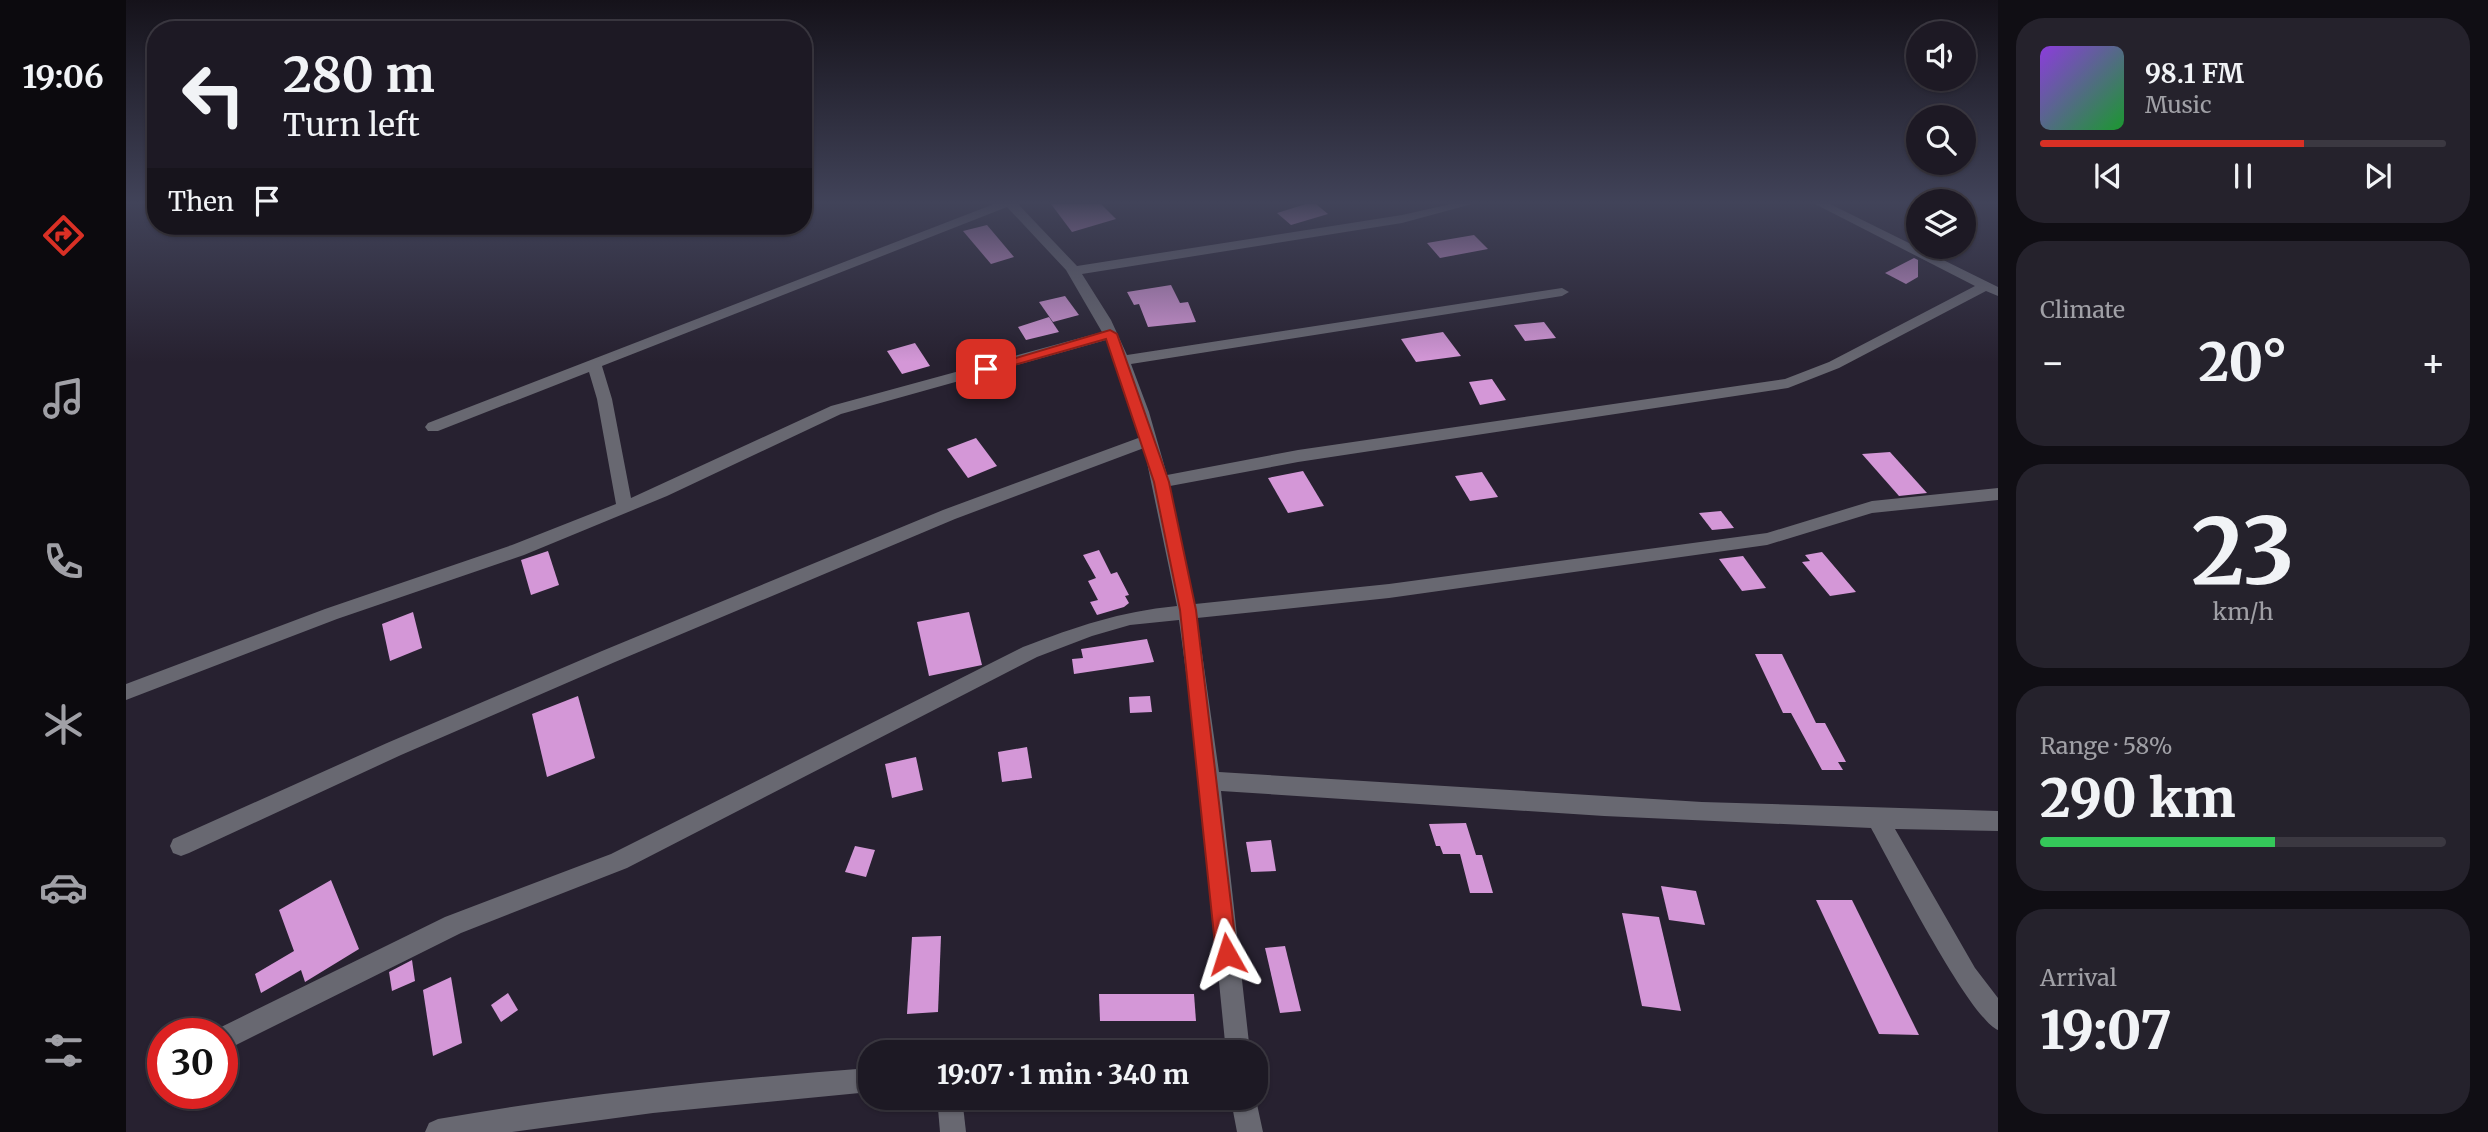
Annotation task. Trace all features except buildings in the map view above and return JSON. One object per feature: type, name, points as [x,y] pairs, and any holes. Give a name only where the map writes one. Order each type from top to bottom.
[{"type":"street","points":[[433,427],[869,257]]},
{"type":"street","points":[[1062,257],[1110,334],[1122,361],[1162,482],[1188,610],[1237,1040]]},
{"type":"street","points":[[1073,271],[1163,257]]},
{"type":"street","points":[[1929,257],[1992,288]]},
{"type":"street","points":[[1162,482],[1326,452],[1788,383],[1835,365],[1992,288]]},
{"type":"street","points":[[1122,361],[1562,292]]},
{"type":"street","points":[[126,692],[331,614],[517,550],[625,507],[836,410],[1110,334]]},
{"type":"street","points":[[594,364],[604,388],[615,474],[625,507]]},
{"type":"street","points":[[181,846],[344,769],[696,620],[992,497],[1149,440]]},
{"type":"street","points":[[238,1032],[450,926],[510,900],[564,884],[619,861],[1030,652],[1089,629],[1130,618],[1188,610],[1390,591],[1767,539],[1872,507],[1998,494]]},
{"type":"street","points":[[1209,781],[1542,804],[1878,820],[1998,821]]},
{"type":"street","points":[[1878,820],[1967,976],[1998,1018]]},
{"type":"street","points":[[438,1132],[525,1115],[708,1093],[858,1081]]},
{"type":"street","points":[[950,1110],[953,1132]]},
{"type":"street","points":[[1245,1110],[1250,1132]]},
{"type":"route","points":[[986,369],[1110,334],[1125,369],[1162,482],[1188,610],[1227,954]]}]
